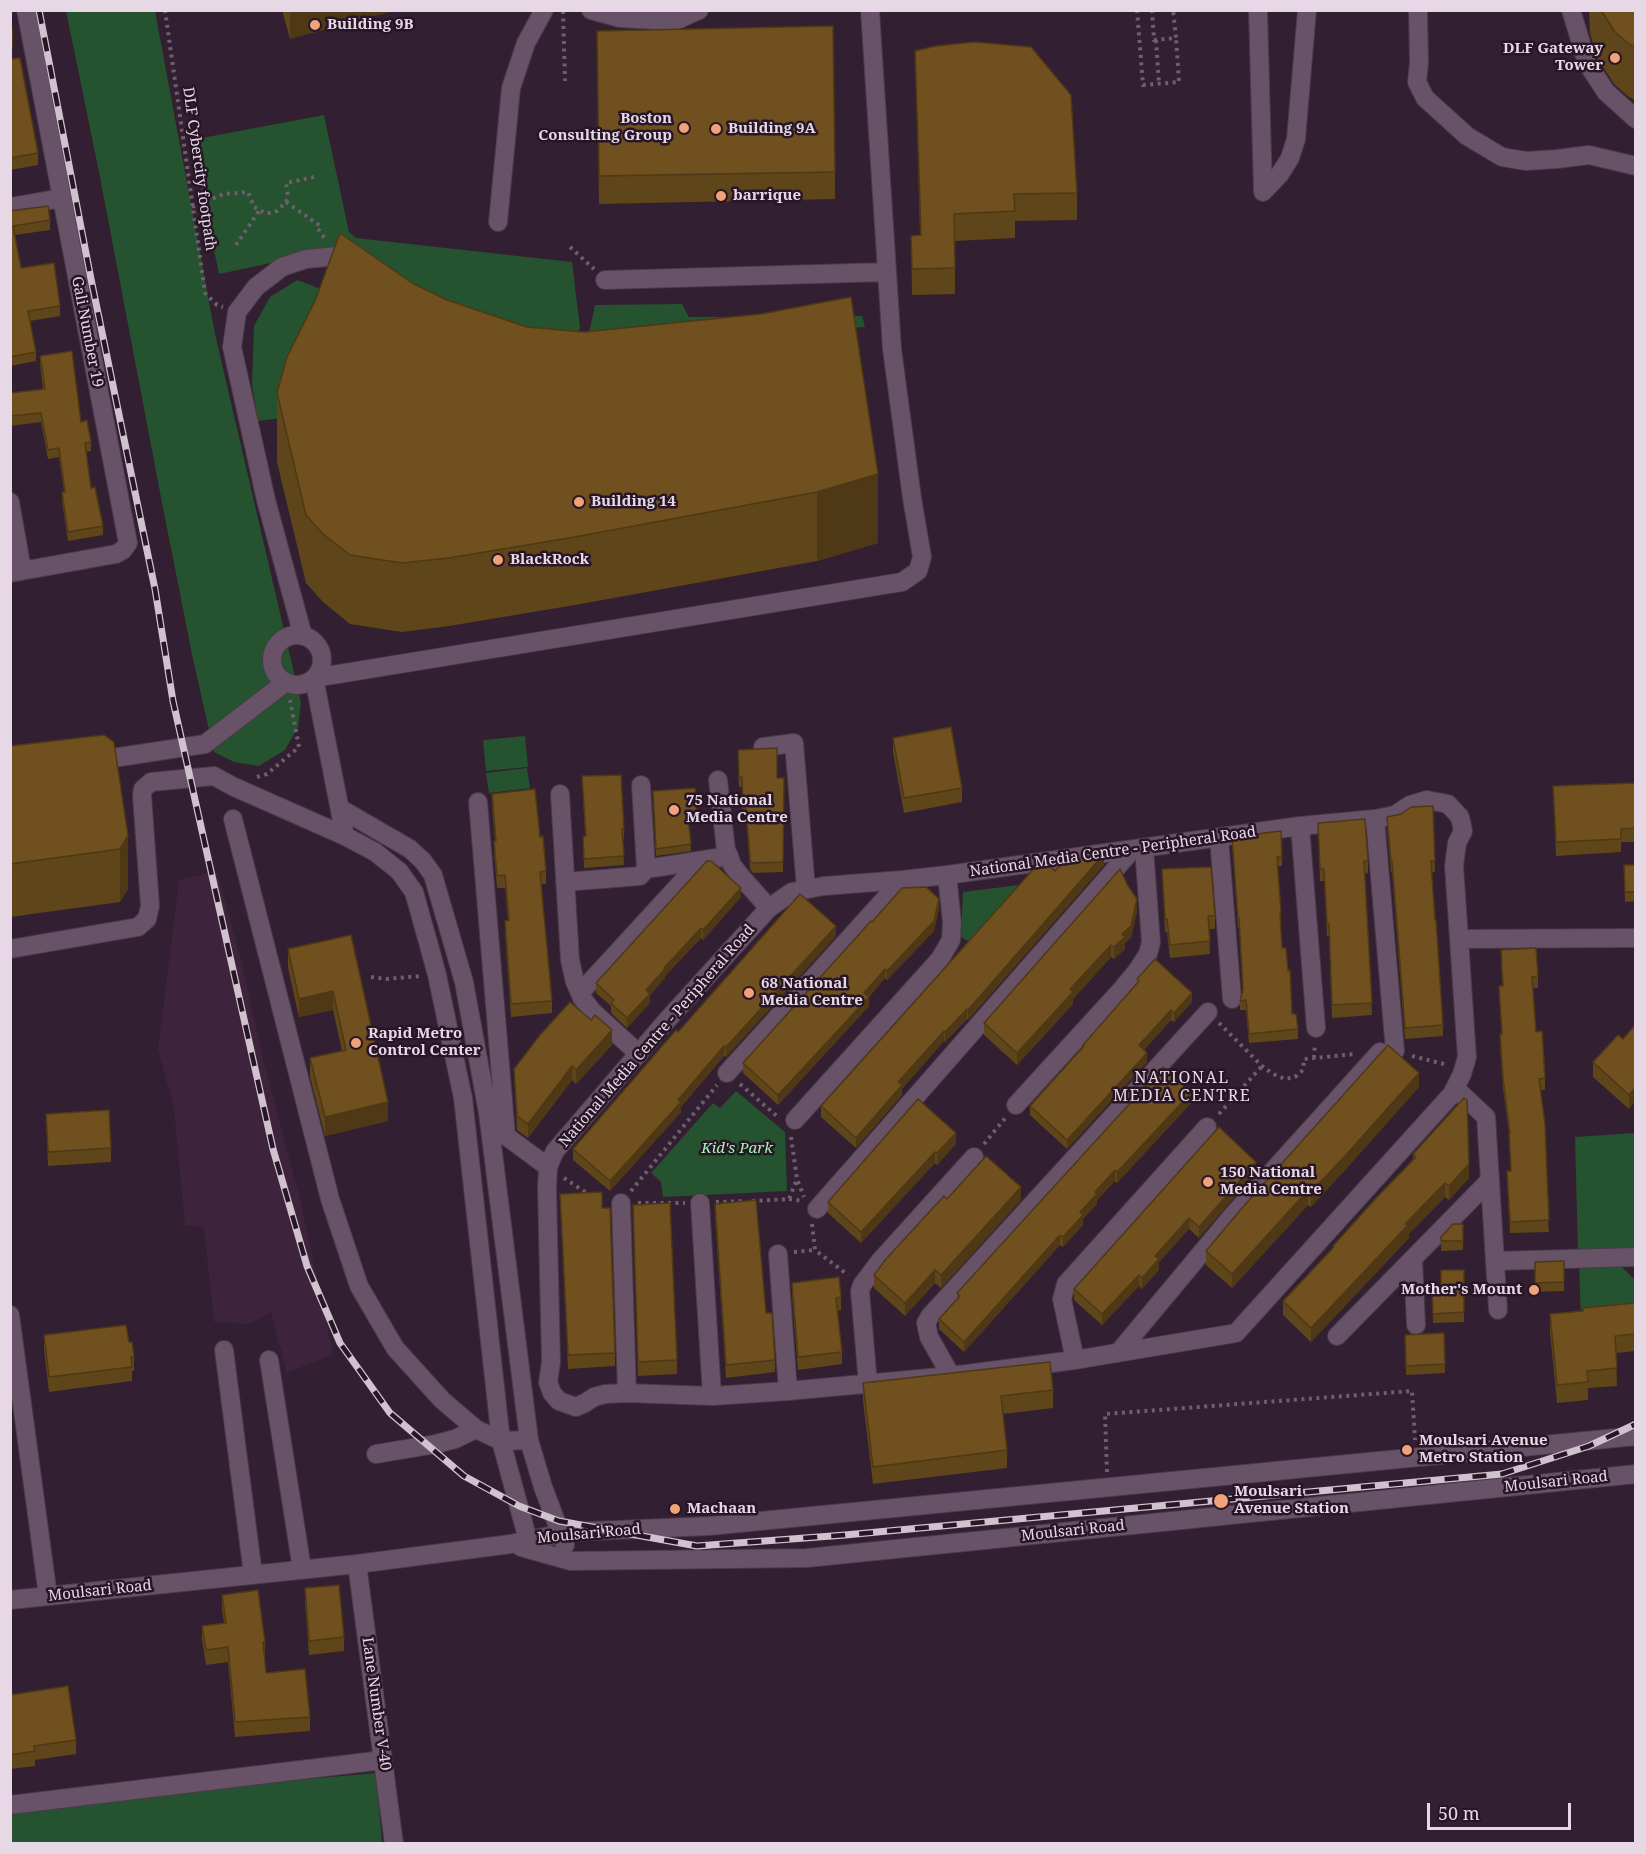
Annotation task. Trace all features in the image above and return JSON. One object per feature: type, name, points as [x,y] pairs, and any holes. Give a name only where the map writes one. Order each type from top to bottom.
[{"type":"street","name":"Gali Number 19","points":[[16,571],[116,554],[128,543],[62,198],[27,58],[26,10]]},
{"type":"street","points":[[498,222],[511,88],[526,43],[544,10]]},
{"type":"street","points":[[591,10],[620,18],[675,21],[699,10]]},
{"type":"street","points":[[314,678],[902,582],[918,571],[922,557],[892,349],[870,10]]},
{"type":"street","points":[[1258,10],[1263,192],[1280,174],[1290,158],[1296,139],[1307,10]]},
{"type":"street","points":[[1418,10],[1417,82],[1425,98],[1467,136],[1502,157],[1526,161],[1590,155],[1635,166]]},
{"type":"street","points":[[1571,10],[1587,63],[1606,92],[1635,118]]},
{"type":"street","points":[[10,207],[62,198]]},
{"type":"street","points":[[303,636],[266,500],[232,347],[237,312],[256,286],[282,267],[306,259],[338,256]]},
{"type":"street","points":[[605,280],[887,272]]},
{"type":"street","points":[[10,502],[16,571]]},
{"type":"street","points":[[291,636],[303,636],[313,641],[318,647],[321,663],[314,678],[298,685],[286,682],[276,674],[273,666],[274,651],[284,639],[291,636]]},
{"type":"street","points":[[314,678],[345,836]]},
{"type":"street","points":[[71,764],[205,744],[286,682]]},
{"type":"street","points":[[763,747],[794,743],[806,889]]},
{"type":"street","points":[[205,744],[214,776]]},
{"type":"street","points":[[10,950],[138,927],[147,919],[150,906],[142,804],[143,789],[151,782],[214,776],[345,836],[375,852],[399,871],[414,892],[437,975],[463,1098],[501,1441],[524,1545]]},
{"type":"street","points":[[718,780],[726,850],[732,865],[770,908]]},
{"type":"street","points":[[641,785],[646,869]]},
{"type":"street","points":[[560,794],[570,960],[575,982],[593,1012],[639,1054]]},
{"type":"street","name":"National Media Centre - Peripheral Road","points":[[1427,800],[1448,804],[1460,817],[1463,831],[1457,843],[1454,866],[1467,1057],[1452,1094],[1236,1333],[1075,1360],[951,1376],[712,1396],[627,1393],[594,1397],[576,1407],[559,1401],[552,1394],[549,1382],[551,1362],[548,1167],[555,1151],[668,1019],[770,908],[792,892],[806,889],[947,875],[1300,826],[1375,819],[1395,815],[1427,800]]},
{"type":"street","points":[[478,802],[506,1136],[548,1167]]},
{"type":"street","points":[[341,809],[410,849],[433,875],[464,982],[488,1113],[530,1440],[571,1561]]},
{"type":"street","points":[[233,819],[330,1199],[359,1286],[395,1348],[442,1400],[476,1429],[501,1441],[530,1440]]},
{"type":"street","points":[[1118,1353],[1233,1215],[1387,1052],[1375,819]]},
{"type":"street","points":[[1300,826],[1316,1028]]},
{"type":"street","points":[[1219,838],[1232,999]]},
{"type":"street","points":[[1016,1105],[1122,989],[1148,954],[1151,942],[1138,849]]},
{"type":"street","points":[[811,1206],[1138,849]]},
{"type":"street","points":[[565,882],[639,876],[646,869],[729,856]]},
{"type":"street","points":[[580,993],[702,860]]},
{"type":"street","points":[[795,1120],[939,959],[951,940],[952,922],[947,875]]},
{"type":"street","points":[[728,1073],[902,880]]},
{"type":"street","points":[[428,942],[450,935]]},
{"type":"street","points":[[1459,939],[1635,938]]},
{"type":"street","points":[[951,1376],[929,1337],[926,1323],[930,1316],[1208,1012]]},
{"type":"street","points":[[1455,1088],[1486,1117],[1498,1310]]},
{"type":"street","points":[[1075,1360],[1062,1299],[1066,1284],[1207,1128]]},
{"type":"street","points":[[868,1384],[860,1291],[862,1285],[880,1261],[974,1157]]},
{"type":"street","points":[[1337,1336],[1490,1180]]},
{"type":"street","points":[[621,1203],[627,1393]]},
{"type":"street","points":[[700,1203],[712,1396]]},
{"type":"street","points":[[778,1254],[788,1391]]},
{"type":"street","points":[[1496,1261],[1635,1257]]},
{"type":"street","points":[[1413,1259],[1416,1325]]},
{"type":"street","points":[[10,1315],[48,1596]]},
{"type":"street","points":[[224,1350],[253,1574]]},
{"type":"street","points":[[269,1360],[302,1569]]},
{"type":"street","points":[[376,1454],[436,1444],[455,1439],[476,1429]]},
{"type":"street","name":"Moulsari Road","points":[[10,1600],[524,1545],[560,1534],[709,1526],[1635,1436]]},
{"type":"street","name":"Moulsari Road","points":[[524,1545],[571,1561],[807,1558],[1635,1474]]},
{"type":"street","name":"Lane Number V-40","points":[[357,1564],[394,1844]]},
{"type":"street","points":[[10,1805],[383,1760]]},
{"type":"path","name":"DLF Cybercity footpath","points":[[165,10],[205,293],[217,305],[237,312]]},
{"type":"path","points":[[563,10],[565,81]]},
{"type":"path","points":[[1137,10],[1143,86],[1179,82],[1173,10]]},
{"type":"path","points":[[1152,10],[1158,84]]},
{"type":"path","points":[[1156,40],[1174,38]]},
{"type":"path","points":[[192,207],[224,194],[248,192],[251,202],[259,211],[272,213],[278,211],[286,202],[288,196],[286,183],[314,177]]},
{"type":"path","points":[[286,202],[322,227]]},
{"type":"path","points":[[236,245],[259,211]]},
{"type":"path","points":[[570,247],[605,280]]},
{"type":"path","points":[[232,786],[267,774],[299,747],[286,682]]},
{"type":"path","points":[[371,977],[386,979],[437,975]]},
{"type":"path","points":[[1208,1012],[1262,1066],[1273,1074],[1285,1078],[1295,1077],[1303,1070],[1304,1059],[1387,1052],[1464,1068]]},
{"type":"path","points":[[1207,1128],[1262,1066]]},
{"type":"path","points":[[621,1203],[728,1073]]},
{"type":"path","points":[[974,1157],[1016,1105]]},
{"type":"path","points":[[548,1167],[594,1198],[621,1203],[700,1203],[789,1199],[811,1206]]},
{"type":"path","points":[[789,1199],[797,1179]]},
{"type":"path","points":[[1108,1487],[1105,1414],[1412,1391],[1416,1457]]},
{"type":"shaded area","points":[[217,871],[300,1199],[333,1354],[287,1373],[271,1312],[250,1324],[214,1322],[204,1228],[185,1225],[174,1109],[158,1049],[179,880]]},
{"type":"green space","points":[[66,11],[155,11],[215,334],[301,703],[298,727],[285,750],[259,766],[234,762],[214,752],[193,659]]},
{"type":"green space","points":[[324,115],[349,232],[356,238],[572,262],[580,328],[575,340],[493,329],[346,247],[219,274],[191,140]]},
{"type":"green space","points":[[297,280],[321,289],[282,418],[258,421],[252,385],[254,326],[270,297]]},
{"type":"green space","points":[[682,304],[689,317],[862,316],[865,327],[587,343],[595,305]]},
{"type":"green space","points":[[525,736],[528,767],[486,771],[483,740]]},
{"type":"green space","points":[[527,768],[530,788],[489,793],[486,773]]},
{"type":"green space","points":[[1019,885],[969,942],[961,937],[963,892]]},
{"type":"green space","name":"Kid's Park","points":[[736,1091],[785,1132],[787,1191],[663,1197],[661,1182],[651,1173],[713,1103],[720,1108]]},
{"type":"green space","points":[[1635,1133],[1635,1251],[1578,1253],[1575,1137]]},
{"type":"green space","points":[[1618,1263],[1635,1280],[1635,1317],[1581,1321],[1579,1264]]},
{"type":"green space","points":[[376,1773],[382,1843],[11,1844],[11,1805]]},
{"type":"building","points":[[1601,10],[1635,10],[1635,47],[1615,32]]},
{"type":"building","points":[[10,14],[13,37],[10,38]]},
{"type":"building","name":"Building 9A","points":[[833,26],[835,172],[599,176],[597,31]]},
{"type":"building","points":[[974,42],[1031,47],[1071,95],[1077,193],[1014,194],[1015,211],[954,214],[955,268],[912,269],[911,236],[921,235],[915,51]]},
{"type":"building","points":[[20,58],[38,153],[10,158],[10,59]]},
{"type":"building","points":[[48,206],[50,220],[13,226],[21,268],[54,263],[60,306],[28,311],[36,352],[10,357],[10,211]]},
{"type":"building","name":"Building 14","points":[[340,233],[412,283],[447,300],[527,327],[584,332],[761,314],[851,297],[878,474],[817,492],[449,558],[402,563],[350,555],[323,534],[306,515],[277,393],[287,357],[315,301]]},
{"type":"building","points":[[72,351],[81,422],[87,420],[91,442],[85,443],[91,488],[95,487],[103,526],[68,532],[59,448],[48,450],[41,413],[10,416],[10,393],[45,389],[40,356]]},
{"type":"building","points":[[951,727],[962,788],[904,798],[893,738]]},
{"type":"building","points":[[104,735],[114,742],[128,836],[120,849],[10,864],[10,746]]},
{"type":"building","points":[[777,748],[777,778],[784,778],[783,862],[753,863],[750,860],[746,807],[743,808],[742,777],[739,778],[738,750]]},
{"type":"building","points":[[621,775],[624,856],[584,859],[583,836],[586,836],[582,776]]},
{"type":"building","points":[[1635,783],[1635,828],[1621,829],[1621,839],[1556,842],[1553,786]]},
{"type":"building","points":[[695,788],[697,815],[688,816],[691,844],[656,849],[653,791]]},
{"type":"building","points":[[535,789],[546,871],[540,872],[552,1001],[511,1004],[505,921],[509,920],[505,875],[497,876],[492,794]]},
{"type":"building","points":[[1433,806],[1435,861],[1431,861],[1443,1025],[1405,1028],[1387,817],[1401,814],[1411,807]]},
{"type":"building","points":[[1365,819],[1368,861],[1364,861],[1372,1003],[1332,1005],[1329,924],[1327,924],[1324,869],[1320,869],[1318,823]]},
{"type":"building","points":[[1281,831],[1282,857],[1277,857],[1282,948],[1286,948],[1288,971],[1290,970],[1292,1014],[1296,1014],[1298,1029],[1249,1034],[1246,1000],[1240,1001],[1243,989],[1232,837]]},
{"type":"building","points":[[1104,854],[968,1010],[944,1031],[898,1082],[902,1085],[856,1138],[821,1106],[1039,863],[1045,862],[1055,871],[1064,860]]},
{"type":"building","points":[[707,861],[711,861],[741,888],[664,968],[646,990],[650,994],[627,1018],[611,1003],[614,1000],[596,983]]},
{"type":"building","points":[[1624,865],[1635,865],[1635,892],[1625,892]]},
{"type":"building","points":[[1211,867],[1215,916],[1208,916],[1210,941],[1170,945],[1167,919],[1165,919],[1162,869]]},
{"type":"building","points":[[1120,869],[1137,899],[1131,926],[1122,934],[1125,937],[1114,947],[1111,945],[1070,989],[1073,992],[1017,1053],[984,1023]]},
{"type":"building","points":[[926,887],[939,899],[934,921],[887,971],[885,969],[864,993],[869,997],[778,1095],[743,1063],[902,888]]},
{"type":"building","points":[[800,894],[836,926],[726,1047],[724,1046],[678,1100],[681,1102],[610,1181],[573,1149],[676,1030],[678,1032]]},
{"type":"building","name":"Rapid Metro Control Center","points":[[351,935],[388,1102],[325,1117],[310,1058],[346,1050],[333,991],[299,999],[288,949]]},
{"type":"building","points":[[1536,948],[1538,976],[1532,977],[1536,1032],[1542,1031],[1545,1078],[1539,1079],[1545,1124],[1549,1220],[1510,1222],[1507,1171],[1511,1171],[1510,1134],[1500,1034],[1502,1034],[1499,986],[1503,986],[1501,950]]},
{"type":"building","points":[[1155,959],[1192,993],[1174,1013],[1171,1010],[1139,1045],[1147,1053],[1067,1140],[1030,1106],[1084,1046]]},
{"type":"building","points":[[570,1002],[591,1020],[595,1015],[612,1030],[576,1070],[572,1066],[528,1124],[517,1116],[514,1069],[540,1035]]},
{"type":"building","points":[[1635,1025],[1635,1088],[1629,1095],[1593,1062],[1618,1035],[1623,1039]]},
{"type":"building","points":[[1388,1045],[1419,1073],[1345,1156],[1311,1192],[1308,1190],[1232,1274],[1206,1251]]},
{"type":"building","points":[[1163,1067],[1191,1093],[1117,1172],[1115,1170],[1080,1212],[1083,1215],[1063,1237],[1060,1235],[964,1342],[939,1319],[960,1296],[957,1293]]},
{"type":"building","points":[[1464,1098],[1467,1100],[1469,1164],[1449,1186],[1445,1183],[1405,1224],[1409,1224],[1311,1328],[1283,1301],[1416,1157],[1413,1154]]},
{"type":"building","points":[[918,1099],[956,1133],[937,1153],[935,1152],[861,1232],[828,1202]]},
{"type":"building","points":[[109,1110],[111,1148],[48,1152],[46,1114]]},
{"type":"building","points":[[1219,1127],[1256,1162],[1199,1227],[1189,1218],[1155,1256],[1159,1259],[1142,1278],[1139,1275],[1102,1314],[1074,1289]]},
{"type":"building","points":[[986,1156],[1021,1187],[941,1275],[935,1270],[905,1303],[874,1275],[944,1196],[947,1199]]},
{"type":"building","points":[[602,1192],[602,1208],[610,1208],[615,1353],[568,1355],[560,1194]]},
{"type":"building","points":[[756,1200],[766,1313],[772,1313],[775,1360],[726,1365],[715,1204]]},
{"type":"building","points":[[670,1203],[677,1360],[638,1362],[633,1205]]},
{"type":"building","points":[[1453,1224],[1463,1224],[1463,1241],[1441,1241],[1441,1237]]},
{"type":"building","points":[[1564,1261],[1564,1282],[1535,1283],[1535,1262]]},
{"type":"building","points":[[1441,1270],[1464,1270],[1464,1312],[1433,1314],[1432,1289],[1441,1289]]},
{"type":"building","points":[[839,1277],[841,1297],[836,1298],[842,1352],[798,1357],[792,1283]]},
{"type":"building","points":[[1635,1303],[1635,1334],[1615,1336],[1617,1368],[1587,1371],[1588,1382],[1557,1385],[1550,1314]]},
{"type":"building","points":[[126,1325],[129,1342],[132,1342],[134,1357],[131,1357],[132,1367],[49,1377],[44,1335]]},
{"type":"building","points":[[1444,1333],[1445,1364],[1406,1366],[1405,1335]]},
{"type":"building","points":[[1050,1362],[1053,1390],[1001,1396],[1007,1450],[873,1467],[863,1383]]},
{"type":"building","points":[[339,1585],[344,1637],[309,1641],[305,1588]]},
{"type":"building","points":[[258,1590],[265,1642],[263,1642],[266,1673],[305,1669],[310,1717],[235,1722],[228,1647],[206,1650],[202,1626],[226,1623],[222,1595]]},
{"type":"building","points":[[68,1686],[76,1740],[34,1746],[35,1751],[10,1755],[10,1695]]},
{"type":"railway","points":[[39,10],[91,279],[155,589],[173,701],[273,1149],[307,1266],[340,1343],[390,1413],[464,1476],[519,1506],[559,1521],[697,1546],[845,1535],[1502,1474],[1589,1446],[1636,1424]]},
{"type":"place","name":"Building 9B","points":[[315,25]]},
{"type":"place","name":"DLF Gateway Tower","points":[[1615,58]]},
{"type":"place","name":"Boston Consulting Group","points":[[684,128]]},
{"type":"place","name":"Building 9A","points":[[716,129]]},
{"type":"place","name":"barrique","points":[[721,196]]},
{"type":"place","name":"Building 14","points":[[579,502]]},
{"type":"place","name":"BlackRock","points":[[498,560]]},
{"type":"place","name":"75 National Media Centre","points":[[674,810]]},
{"type":"place","name":"68 National Media Centre","points":[[749,993]]},
{"type":"place","name":"Rapid Metro Control Center","points":[[356,1043]]},
{"type":"place","name":"150 National Media Centre","points":[[1208,1182]]},
{"type":"place","name":"Mother's Mount","points":[[1534,1290]]},
{"type":"place","name":"Moulsari Avenue Metro Station","points":[[1407,1450]]},
{"type":"place","name":"Moulsari Avenue Station","points":[[1221,1501]]},
{"type":"place","name":"Machaan","points":[[675,1509]]},
{"type":"district","name":"NATIONAL MEDIA CENTRE","points":[[1182,1087]]}]
